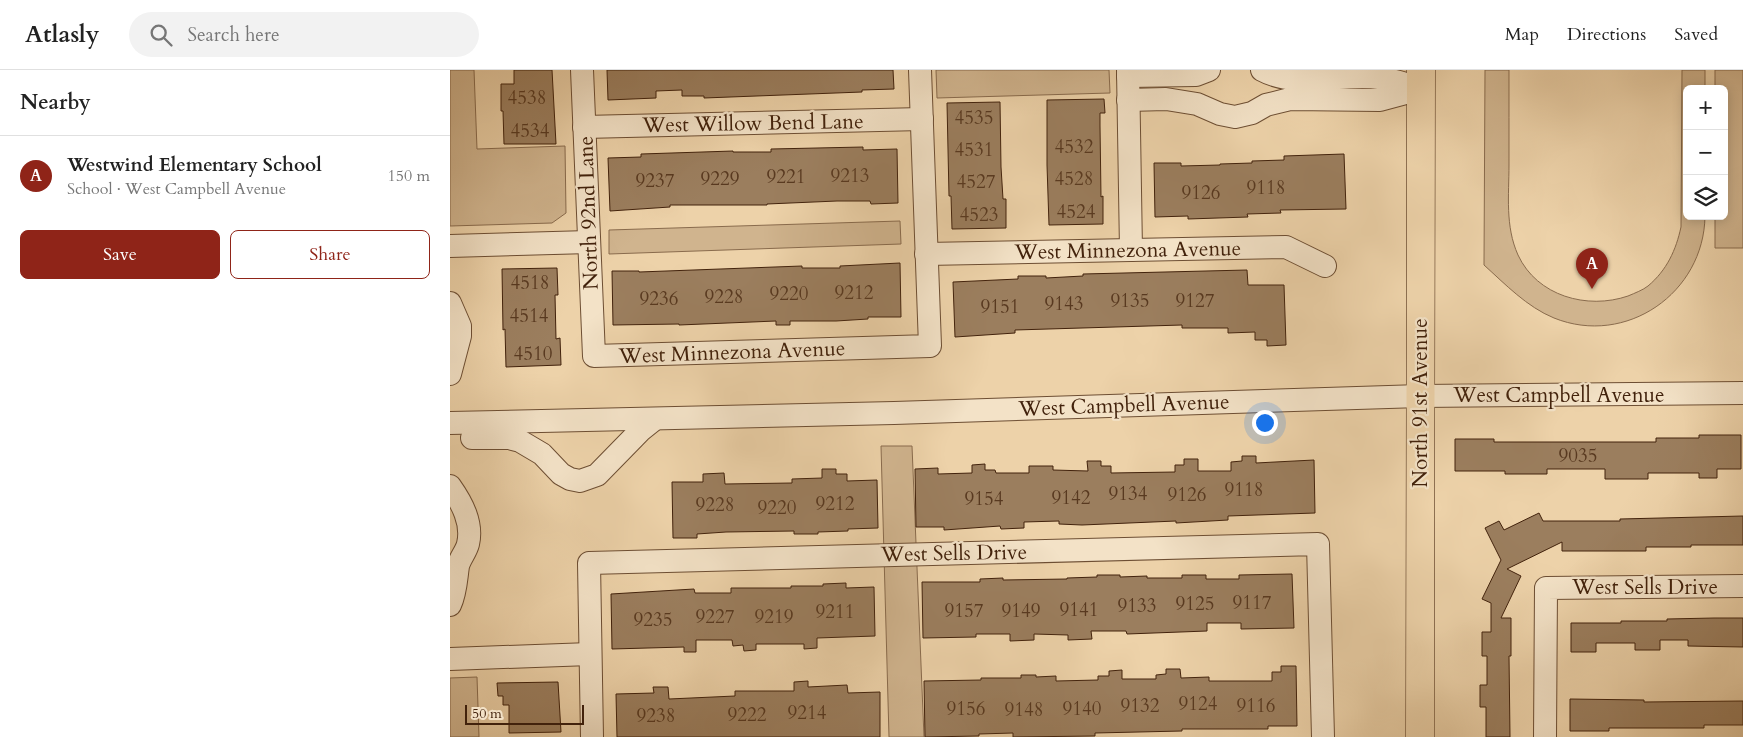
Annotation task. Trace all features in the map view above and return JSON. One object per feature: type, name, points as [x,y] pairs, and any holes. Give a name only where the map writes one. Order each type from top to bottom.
[{"type":"main road","name":"North 91st Avenue","points":[[1420,737],[1421,79]]},
{"type":"street","name":"North 92nd Lane","points":[[582,70],[594,356]]},
{"type":"street","points":[[920,70],[926,254]]},
{"type":"street","points":[[1262,70],[1270,75],[1300,80],[1421,79]]},
{"type":"street","points":[[1131,250],[1128,73],[1202,73],[1197,104]]},
{"type":"street","points":[[1128,100],[1166,99],[1197,104],[1220,114],[1235,117],[1252,113],[1266,105],[1290,100],[1380,100],[1421,79]]},
{"type":"street","name":"West Willow Bend Lane","points":[[584,127],[922,119]]},
{"type":"street","points":[[450,246],[589,242]]},
{"type":"street","name":"West Minnezona Avenue","points":[[594,356],[930,346],[926,254],[1286,247],[1326,266]]},
{"type":"street","points":[[450,303],[460,326],[460,336],[450,374]]},
{"type":"street","name":"West Campbell Avenue","points":[[450,424],[894,413],[1420,396],[1743,394]]},
{"type":"street","name":"West Campbell Avenue","points":[[450,424],[471,438],[509,438],[520,440],[531,446],[561,474],[570,480],[580,481],[588,480],[597,475],[640,430],[655,419]]},
{"type":"street","points":[[547,461],[547,446],[550,433],[561,421]]},
{"type":"street","points":[[450,486],[464,509],[470,527],[468,546],[459,564],[455,594],[450,604]]},
{"type":"street","name":"West Sells Drive","points":[[590,654],[589,563],[1318,544],[1324,737]]},
{"type":"street","name":"West Sells Drive","points":[[1545,737],[1546,588],[1743,586]]},
{"type":"street","points":[[450,659],[590,654],[592,737]]},
{"type":"shaded area","points":[[450,70],[474,70],[477,149],[565,146],[566,213],[552,223],[450,226]]},
{"type":"shaded area","points":[[936,70],[1109,70],[1110,93],[937,98]]},
{"type":"shaded area","points":[[1485,70],[1509,70],[1509,222],[1518,255],[1526,269],[1537,281],[1550,290],[1580,300],[1596,301],[1628,296],[1646,287],[1655,280],[1673,252],[1681,227],[1682,70],[1705,70],[1705,85],[1683,85],[1683,220],[1704,220],[1701,244],[1691,268],[1676,290],[1656,307],[1633,319],[1608,325],[1581,325],[1554,318],[1535,308],[1484,265]]},
{"type":"shaded area","points":[[1715,70],[1743,70],[1743,248],[1715,248],[1715,220],[1728,220],[1728,85],[1715,85]]},
{"type":"shaded area","points":[[900,221],[901,244],[609,254],[609,230]]},
{"type":"shaded area","points":[[881,446],[912,446],[924,737],[889,737]]},
{"type":"shaded area","points":[[477,677],[479,737],[450,737],[450,678]]},
{"type":"building","points":[[514,70],[552,70],[556,144],[504,144],[501,84],[514,84]]},
{"type":"building","points":[[607,70],[893,70],[894,89],[704,98],[704,96],[682,96],[682,90],[656,91],[656,98],[608,100]]},
{"type":"building","points":[[1104,99],[1105,113],[1100,113],[1103,224],[1049,225],[1047,100]]},
{"type":"building","points":[[1000,102],[1001,167],[1003,199],[1006,199],[1006,228],[952,229],[951,196],[949,196],[947,103]]},
{"type":"building","points":[[863,147],[863,150],[897,149],[898,203],[871,204],[870,201],[837,201],[767,205],[670,205],[670,207],[610,211],[608,158],[641,157],[641,154],[733,151],[771,152],[771,149]]},
{"type":"building","points":[[1344,154],[1346,209],[1280,210],[1281,213],[1247,214],[1248,217],[1188,219],[1188,216],[1155,217],[1154,163],[1181,163],[1181,166],[1220,165],[1284,160],[1284,156]]},
{"type":"building","points":[[900,263],[901,317],[868,317],[868,319],[836,321],[790,321],[790,325],[776,325],[776,321],[679,325],[613,325],[612,271],[639,272],[802,266],[802,268],[840,268],[840,266]]},
{"type":"building","points":[[557,268],[558,295],[555,295],[556,339],[560,338],[561,365],[506,367],[502,269]]},
{"type":"building","points":[[1247,270],[1248,285],[1284,285],[1286,345],[1267,346],[1267,340],[1255,340],[1255,332],[1228,333],[1228,328],[1182,328],[1182,325],[1015,330],[1015,333],[955,337],[953,282],[1018,279],[1018,276],[1046,276],[1046,278],[1083,276],[1083,274]]},
{"type":"building","points":[[1699,435],[1741,435],[1741,469],[1717,469],[1717,478],[1699,478],[1699,473],[1648,473],[1648,479],[1605,479],[1605,469],[1547,469],[1547,474],[1505,474],[1505,471],[1455,471],[1455,439],[1494,439],[1494,442],[1656,442],[1656,438],[1699,438]]},
{"type":"building","points":[[1242,456],[1256,456],[1256,463],[1314,460],[1315,513],[1228,516],[1228,520],[1176,523],[1176,521],[1082,525],[1059,524],[1059,521],[1024,522],[1024,528],[1001,529],[1000,526],[944,530],[944,527],[916,527],[915,469],[938,468],[938,474],[972,473],[972,465],[985,464],[985,470],[995,470],[996,473],[1029,473],[1029,466],[1053,466],[1053,470],[1088,471],[1087,461],[1101,461],[1101,466],[1111,466],[1111,473],[1175,472],[1175,465],[1184,465],[1184,459],[1198,459],[1198,471],[1231,471],[1231,462],[1242,461]]},
{"type":"building","points":[[822,469],[836,469],[836,474],[847,474],[847,481],[877,480],[878,528],[818,532],[818,534],[794,534],[794,531],[726,532],[697,534],[697,538],[673,538],[672,482],[703,482],[703,474],[724,473],[725,484],[792,483],[792,479],[822,478]]},
{"type":"building","points":[[1539,513],[1543,521],[1620,521],[1620,519],[1743,516],[1743,545],[1646,547],[1646,551],[1562,551],[1562,542],[1507,569],[1521,576],[1501,618],[1511,618],[1511,656],[1509,656],[1510,737],[1486,737],[1486,707],[1480,707],[1480,685],[1487,685],[1487,656],[1482,656],[1482,632],[1491,632],[1491,603],[1482,599],[1501,560],[1485,528],[1499,521],[1504,530]]},
{"type":"building","points":[[1292,574],[1294,628],[1241,629],[1241,623],[1207,623],[1207,631],[1127,634],[1126,631],[1091,631],[1092,639],[1068,640],[1068,635],[1034,634],[1034,640],[1010,641],[1010,634],[976,634],[976,637],[923,638],[922,582],[980,582],[980,579],[1003,578],[1003,580],[1067,579],[1097,577],[1097,575],[1182,578],[1182,575],[1206,575],[1206,579],[1239,579],[1239,575]]},
{"type":"building","points":[[846,583],[846,588],[874,587],[875,636],[817,638],[817,648],[804,649],[804,644],[756,644],[756,650],[744,651],[743,645],[733,646],[732,640],[696,640],[696,652],[684,652],[684,647],[612,649],[611,594],[694,589],[695,593],[731,593],[731,588],[791,588],[791,586],[823,586],[823,584]]},
{"type":"building","points":[[1743,618],[1743,647],[1688,646],[1688,640],[1660,640],[1660,650],[1635,650],[1635,643],[1596,643],[1596,652],[1571,652],[1571,623],[1621,623],[1621,621]]},
{"type":"building","points":[[1281,666],[1296,666],[1297,726],[1268,726],[1268,729],[1182,729],[1182,731],[1095,733],[1095,736],[1013,737],[1013,733],[925,737],[924,681],[1021,678],[1021,675],[1036,675],[1036,677],[1056,676],[1056,681],[1098,680],[1098,676],[1109,676],[1109,671],[1122,670],[1122,679],[1156,679],[1156,675],[1166,674],[1166,669],[1180,669],[1181,678],[1209,677],[1209,681],[1272,681],[1272,672],[1281,672]]},
{"type":"building","points":[[808,681],[808,687],[847,685],[848,693],[880,692],[880,737],[617,737],[616,694],[654,693],[653,687],[668,687],[669,699],[735,696],[735,691],[794,691],[794,682]]},
{"type":"building","points":[[558,682],[561,732],[509,733],[509,705],[503,705],[503,696],[498,696],[497,683]]},
{"type":"building","points":[[1570,699],[1644,700],[1644,702],[1743,701],[1743,725],[1704,725],[1704,728],[1609,728],[1609,731],[1570,731]]},
{"type":"place","name":"Westwind Elementary School","points":[[1592,289]]}]
